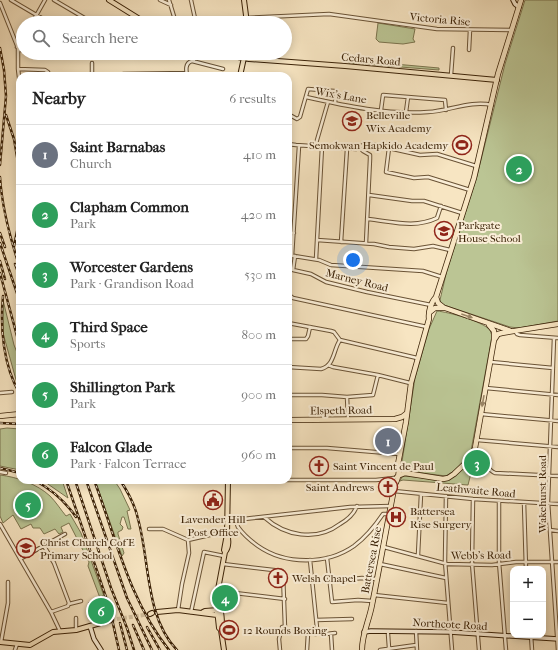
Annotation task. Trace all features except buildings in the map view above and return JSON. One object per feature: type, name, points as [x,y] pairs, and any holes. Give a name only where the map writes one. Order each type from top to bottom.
[{"type":"highway","name":"Battersea Rise","points":[[362,650],[362,639],[373,601],[405,427],[411,383],[417,358],[477,166],[497,80],[521,0]]},
{"type":"highway","points":[[436,297],[438,304],[445,308],[489,325],[513,331]]},
{"type":"highway","points":[[432,309],[445,308]]},
{"type":"highway","points":[[494,340],[500,333],[558,324]]},
{"type":"highway","points":[[396,478],[405,474],[445,478],[454,474],[473,454],[494,340],[494,331],[489,325]]},
{"type":"highway","name":"Elspeth Road","points":[[292,420],[395,419],[402,417],[407,413]]},
{"type":"highway","points":[[0,416],[16,414]]},
{"type":"highway","points":[[395,419],[402,421],[405,427]]},
{"type":"highway","points":[[397,468],[405,474]]},
{"type":"main road","points":[[109,0],[135,16]]},
{"type":"main road","points":[[244,0],[246,16]]},
{"type":"main road","points":[[513,0],[519,7]]},
{"type":"main road","points":[[241,72],[244,60]]},
{"type":"main road","name":"Cedars Road","points":[[268,60],[497,80]]},
{"type":"main road","points":[[224,650],[221,630],[219,628],[219,615],[216,600],[225,554],[224,550],[227,532],[229,484]]},
{"type":"main road","points":[[157,612],[178,610],[219,615]]},
{"type":"main road","points":[[203,612],[218,610]]},
{"type":"main road","points":[[1,642],[30,645],[38,642],[50,633],[76,630],[110,620]]},
{"type":"main road","points":[[90,626],[98,649]]},
{"type":"main road","name":"Northcote Road","points":[[364,632],[416,631],[510,636]]},
{"type":"main road","name":"Northcote Road","points":[[546,638],[557,639]]},
{"type":"street","points":[[11,0],[36,15],[45,0]]},
{"type":"street","points":[[54,0],[80,16]]},
{"type":"street","points":[[160,0],[171,5]]},
{"type":"street","points":[[169,0],[174,16]]},
{"type":"street","points":[[191,0],[194,16]]},
{"type":"street","points":[[0,3],[16,43]]},
{"type":"street","name":"Victoria Rise","points":[[288,16],[330,14],[437,29],[512,30]]},
{"type":"street","points":[[469,50],[470,30]]},
{"type":"street","points":[[451,75],[453,48]]},
{"type":"street","points":[[18,60],[18,72]]},
{"type":"street","points":[[187,72],[188,63],[194,60],[223,69]]},
{"type":"street","points":[[92,63],[92,72]]},
{"type":"street","points":[[18,69],[37,69],[48,72]]},
{"type":"street","points":[[292,116],[297,119],[300,118],[308,89],[334,91],[336,93],[335,103]]},
{"type":"street","points":[[381,110],[381,97],[383,95],[445,100],[446,110]]},
{"type":"street","name":"Wix's Lane","points":[[306,97],[358,108],[406,112],[429,112],[476,104],[492,105]]},
{"type":"street","points":[[406,112],[408,97]]},
{"type":"street","points":[[315,147],[328,102]]},
{"type":"street","points":[[292,145],[358,149],[366,143],[420,155],[436,154],[477,166]]},
{"type":"street","points":[[298,146],[293,256],[316,259],[331,265],[424,271],[442,277]]},
{"type":"street","points":[[316,259],[322,147]]},
{"type":"street","points":[[360,148],[370,158],[366,243]]},
{"type":"street","points":[[389,148],[386,172],[414,178],[428,177],[470,190]]},
{"type":"street","points":[[341,242],[347,149]]},
{"type":"street","points":[[368,195],[412,201],[423,200],[462,213]]},
{"type":"street","points":[[367,219],[410,225],[421,224],[437,218],[441,206]]},
{"type":"street","points":[[317,240],[414,248],[433,246],[450,250]]},
{"type":"street","name":"Marney Road","points":[[293,256],[294,271],[311,274],[326,282],[432,309]]},
{"type":"street","points":[[292,297],[427,327]]},
{"type":"street","points":[[292,324],[334,332],[340,340],[417,358]]},
{"type":"street","points":[[292,339],[306,339],[310,326]]},
{"type":"street","points":[[513,331],[520,335],[558,338]]},
{"type":"street","name":"Wakehurst Road","points":[[554,338],[548,503],[558,650]]},
{"type":"street","points":[[292,367],[321,369],[333,360],[336,347],[340,340]]},
{"type":"street","points":[[490,362],[553,368]]},
{"type":"street","points":[[328,365],[411,383]]},
{"type":"street","points":[[292,395],[347,397],[373,395],[378,375]]},
{"type":"street","points":[[486,388],[558,395]]},
{"type":"street","points":[[0,393],[12,392]]},
{"type":"street","points":[[347,397],[348,419]]},
{"type":"street","points":[[481,414],[558,421]]},
{"type":"street","points":[[476,440],[558,447]]},
{"type":"street","points":[[292,448],[327,448],[400,454]]},
{"type":"street","points":[[473,454],[479,457],[490,471],[494,473],[558,476]]},
{"type":"street","points":[[0,472],[6,473]]},
{"type":"street","points":[[292,480],[376,480],[396,478]]},
{"type":"street","name":"Leathwaite Road","points":[[393,491],[473,499],[558,504]]},
{"type":"street","points":[[418,555],[421,494]]},
{"type":"street","points":[[446,496],[445,563],[452,650]]},
{"type":"street","points":[[473,499],[472,565],[479,650]]},
{"type":"street","points":[[499,501],[499,564],[506,650]]},
{"type":"street","points":[[524,502],[526,566]]},
{"type":"street","points":[[227,518],[232,518],[235,520],[357,506],[391,506]]},
{"type":"street","points":[[263,517],[276,527],[288,532],[302,535],[317,535],[329,531],[339,525],[350,516],[357,506]]},
{"type":"street","points":[[235,520],[245,535],[264,550],[287,558],[310,560],[328,558],[357,543],[370,531],[383,514],[385,509],[382,507]]},
{"type":"street","points":[[383,514],[389,514]]},
{"type":"street","points":[[0,524],[51,612],[60,632]]},
{"type":"street","points":[[149,529],[163,529],[188,540],[227,532]]},
{"type":"street","points":[[550,530],[558,531]]},
{"type":"street","points":[[20,559],[65,534]]},
{"type":"street","points":[[178,610],[181,587],[189,553],[188,540]]},
{"type":"street","points":[[44,546],[54,563],[69,604]]},
{"type":"street","name":"Webb's Road","points":[[383,547],[445,563],[472,565],[558,562]]},
{"type":"street","points":[[191,612],[204,552],[225,554]]},
{"type":"street","points":[[328,558],[332,602],[358,600],[373,601]]},
{"type":"street","points":[[307,650],[308,633],[316,634],[310,560]]},
{"type":"street","points":[[223,564],[282,571],[285,599],[284,627],[280,635],[280,650]]},
{"type":"street","points":[[380,564],[446,578]]},
{"type":"street","points":[[330,581],[362,578],[377,579]]},
{"type":"street","points":[[1,642],[8,603],[8,582]]},
{"type":"street","points":[[217,591],[285,599]]},
{"type":"street","points":[[374,595],[448,603]]},
{"type":"street","points":[[51,612],[69,604],[81,602]]},
{"type":"street","points":[[93,613],[96,624]]},
{"type":"street","points":[[76,618],[76,630]]},
{"type":"street","points":[[316,620],[352,619]]},
{"type":"street","points":[[416,631],[417,650]]},
{"type":"street","points":[[326,634],[335,633]]},
{"type":"street","points":[[331,634],[332,650]]},
{"type":"street","points":[[388,634],[389,648]]},
{"type":"street","points":[[531,638],[532,650]]},
{"type":"street","points":[[15,650],[16,644]]},
{"type":"street","points":[[380,650],[416,645]]},
{"type":"green space","points":[[525,0],[558,0],[558,321],[519,328],[510,327],[444,305],[440,302],[440,300],[447,270],[477,176],[505,64]]},
{"type":"green space","points":[[378,23],[415,29],[413,39],[415,42],[403,44],[379,42],[376,39]]},
{"type":"green space","points":[[350,60],[439,68],[439,70],[349,63]]},
{"type":"green space","points":[[3,300],[16,350],[16,380],[3,333]]},
{"type":"green space","points":[[437,311],[449,313],[480,323],[490,330],[492,336],[471,451],[467,458],[454,471],[446,476],[406,471],[401,468],[415,378],[429,329]]},
{"type":"green space","points":[[0,429],[16,429],[16,469],[0,466]]},
{"type":"green space","points":[[475,457],[486,470],[486,474],[471,473],[468,485],[400,481],[404,476],[448,480],[455,476]]},
{"type":"green space","points":[[0,475],[16,478],[16,484],[31,484],[39,488],[50,496],[66,516],[70,514],[81,533],[104,596],[102,596],[104,602],[106,602],[109,616],[97,619],[93,607],[88,603],[100,598],[88,566],[89,562],[69,523],[61,527],[63,532],[59,534],[55,529],[44,534],[40,528],[33,528],[31,524],[21,529],[13,515],[3,523],[0,516]]},
{"type":"green space","points":[[48,484],[63,484],[68,498]]},
{"type":"green space","points":[[96,484],[117,484],[130,510],[127,511],[131,529],[128,529],[124,517],[122,517],[120,524],[123,527],[122,530],[118,532],[124,553],[122,556]]},
{"type":"tunnel","points":[[111,620],[150,614]]},
{"type":"railway","points":[[0,48],[4,70],[6,96],[0,165]]},
{"type":"railway","points":[[6,115],[14,139],[16,151]]},
{"type":"railway","points":[[0,177],[7,223],[16,255]]},
{"type":"railway","points":[[0,233],[5,247]]},
{"type":"railway","points":[[14,246],[16,236]]},
{"type":"railway","points":[[0,243],[16,290]]},
{"type":"railway","points":[[0,261],[5,279]]},
{"type":"railway","points":[[0,273],[16,332]]},
{"type":"railway","points":[[3,296],[2,320],[4,346],[6,359],[16,387]]},
{"type":"railway","points":[[0,423],[16,424]]},
{"type":"railway","points":[[0,468],[16,472]]},
{"type":"railway","points":[[41,484],[57,496],[76,517]]},
{"type":"railway","points":[[67,484],[109,606],[119,650]]},
{"type":"railway","points":[[76,484],[111,588],[134,650]]},
{"type":"railway","points":[[87,484],[127,598],[152,650]]},
{"type":"railway","points":[[95,484],[133,590],[155,631],[169,650]]},
{"type":"railway","points":[[123,484],[137,514],[142,535],[150,588],[159,622],[167,637],[177,650]]},
{"type":"railway","points":[[120,623],[127,650]]},
{"type":"railway","points":[[133,625],[144,650]]},
{"type":"railway","points":[[147,627],[160,650]]},
{"type":"place","name":"Belleville Wix Academy","points":[[352,121]]},
{"type":"place","name":"Semokwan Hapkido Academy","points":[[462,145]]},
{"type":"place","name":"Clapham Common","points":[[519,169]]},
{"type":"place","name":"Parkgate House School","points":[[444,231]]},
{"type":"place","name":"Saint Barnabas","points":[[388,441]]},
{"type":"place","name":"Worcester Gardens","points":[[477,463]]},
{"type":"place","name":"Saint Vincent de Paul","points":[[319,466]]},
{"type":"place","name":"Saint Andrews","points":[[388,487]]},
{"type":"place","name":"Lavender Hill Post Office","points":[[213,500]]},
{"type":"place","name":"Shillington Park","points":[[28,505]]},
{"type":"place","name":"Battersea Rise Surgery","points":[[396,517]]},
{"type":"place","name":"Christ Church CofE Primary School","points":[[26,548]]},
{"type":"place","name":"Welsh Chapel","points":[[278,578]]},
{"type":"place","name":"Third Space","points":[[225,598]]},
{"type":"place","name":"Falcon Glade","points":[[101,611]]},
{"type":"place","name":"12 Rounds Boxing","points":[[229,630]]}]
